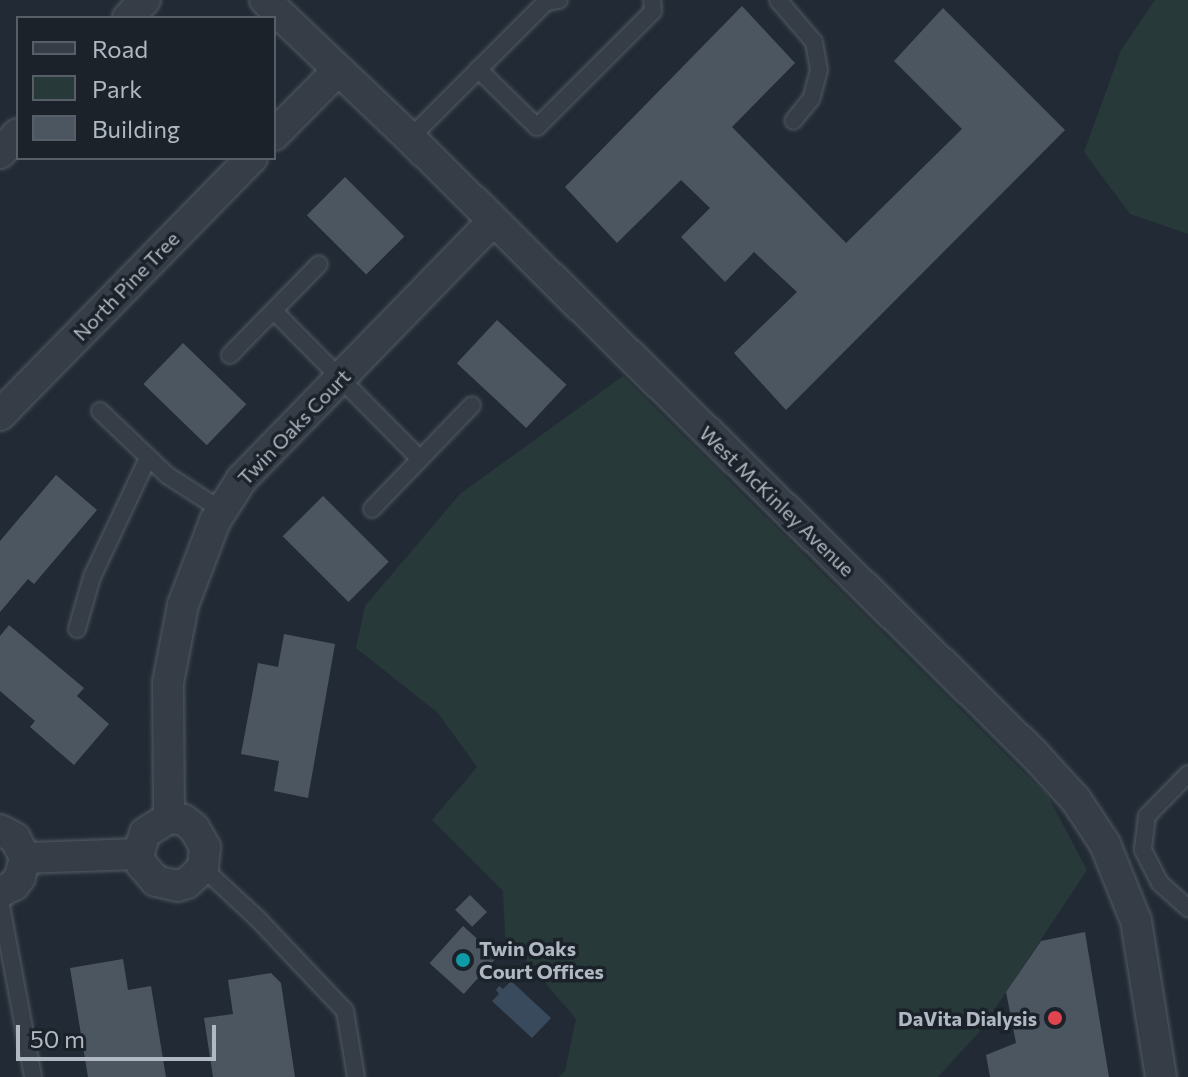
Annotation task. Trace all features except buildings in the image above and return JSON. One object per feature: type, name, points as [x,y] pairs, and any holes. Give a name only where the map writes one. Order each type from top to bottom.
[{"type":"street","points":[[130,16],[145,0]]},
{"type":"street","name":"West McKinley Avenue","points":[[265,0],[410,138],[1035,755],[1096,827],[1136,921],[1161,1077]]},
{"type":"street","points":[[276,133],[338,70]]},
{"type":"street","points":[[0,153],[16,136]]},
{"type":"street","name":"North Pine Tree","points":[[0,415],[250,160]]},
{"type":"street","name":"Twin Oaks Court","points":[[169,818],[167,695],[174,642],[199,560],[221,510],[242,479],[492,222]]},
{"type":"street","points":[[169,818],[184,820],[202,837],[205,847],[203,868],[187,883],[166,885],[148,874],[138,854],[145,833],[169,818]]},
{"type":"street","points":[[0,830],[15,838],[25,858],[20,877],[14,885],[0,892]]},
{"type":"street","points":[[25,858],[138,854]]},
{"type":"lane","points":[[410,138],[546,2],[559,0]]},
{"type":"lane","points":[[478,69],[537,127],[653,11],[652,0]]},
{"type":"lane","points":[[778,0],[814,42],[819,70],[811,99],[793,121]]},
{"type":"lane","points":[[230,355],[319,264]]},
{"type":"lane","points":[[274,311],[420,459]]},
{"type":"lane","points":[[372,509],[472,405]]},
{"type":"lane","points":[[100,411],[167,475],[221,510]]},
{"type":"lane","points":[[77,629],[97,564],[148,458]]},
{"type":"lane","points":[[1188,774],[1147,816],[1143,850],[1160,883],[1188,908]]},
{"type":"lane","points":[[1123,885],[1151,867]]},
{"type":"lane","points":[[203,868],[257,918],[345,1011],[356,1077]]},
{"type":"lane","points":[[0,900],[33,1077]]},
{"type":"green space","points":[[1155,0],[1188,0],[1188,234],[1130,214],[1084,152],[1121,50]]},
{"type":"green space","points":[[623,376],[1048,796],[1087,870],[981,1030],[938,1077],[559,1077],[565,1071],[576,1019],[505,936],[503,891],[432,820],[477,767],[438,713],[356,648],[365,606],[460,494]]},
{"type":"water","points":[[511,981],[551,1018],[532,1038],[492,1001],[499,994],[496,990],[499,986],[503,989]]},
{"type":"place","name":"Twin Oaks Court Offices","points":[[463,960]]},
{"type":"place","name":"DaVita Dialysis","points":[[1055,1018]]}]
